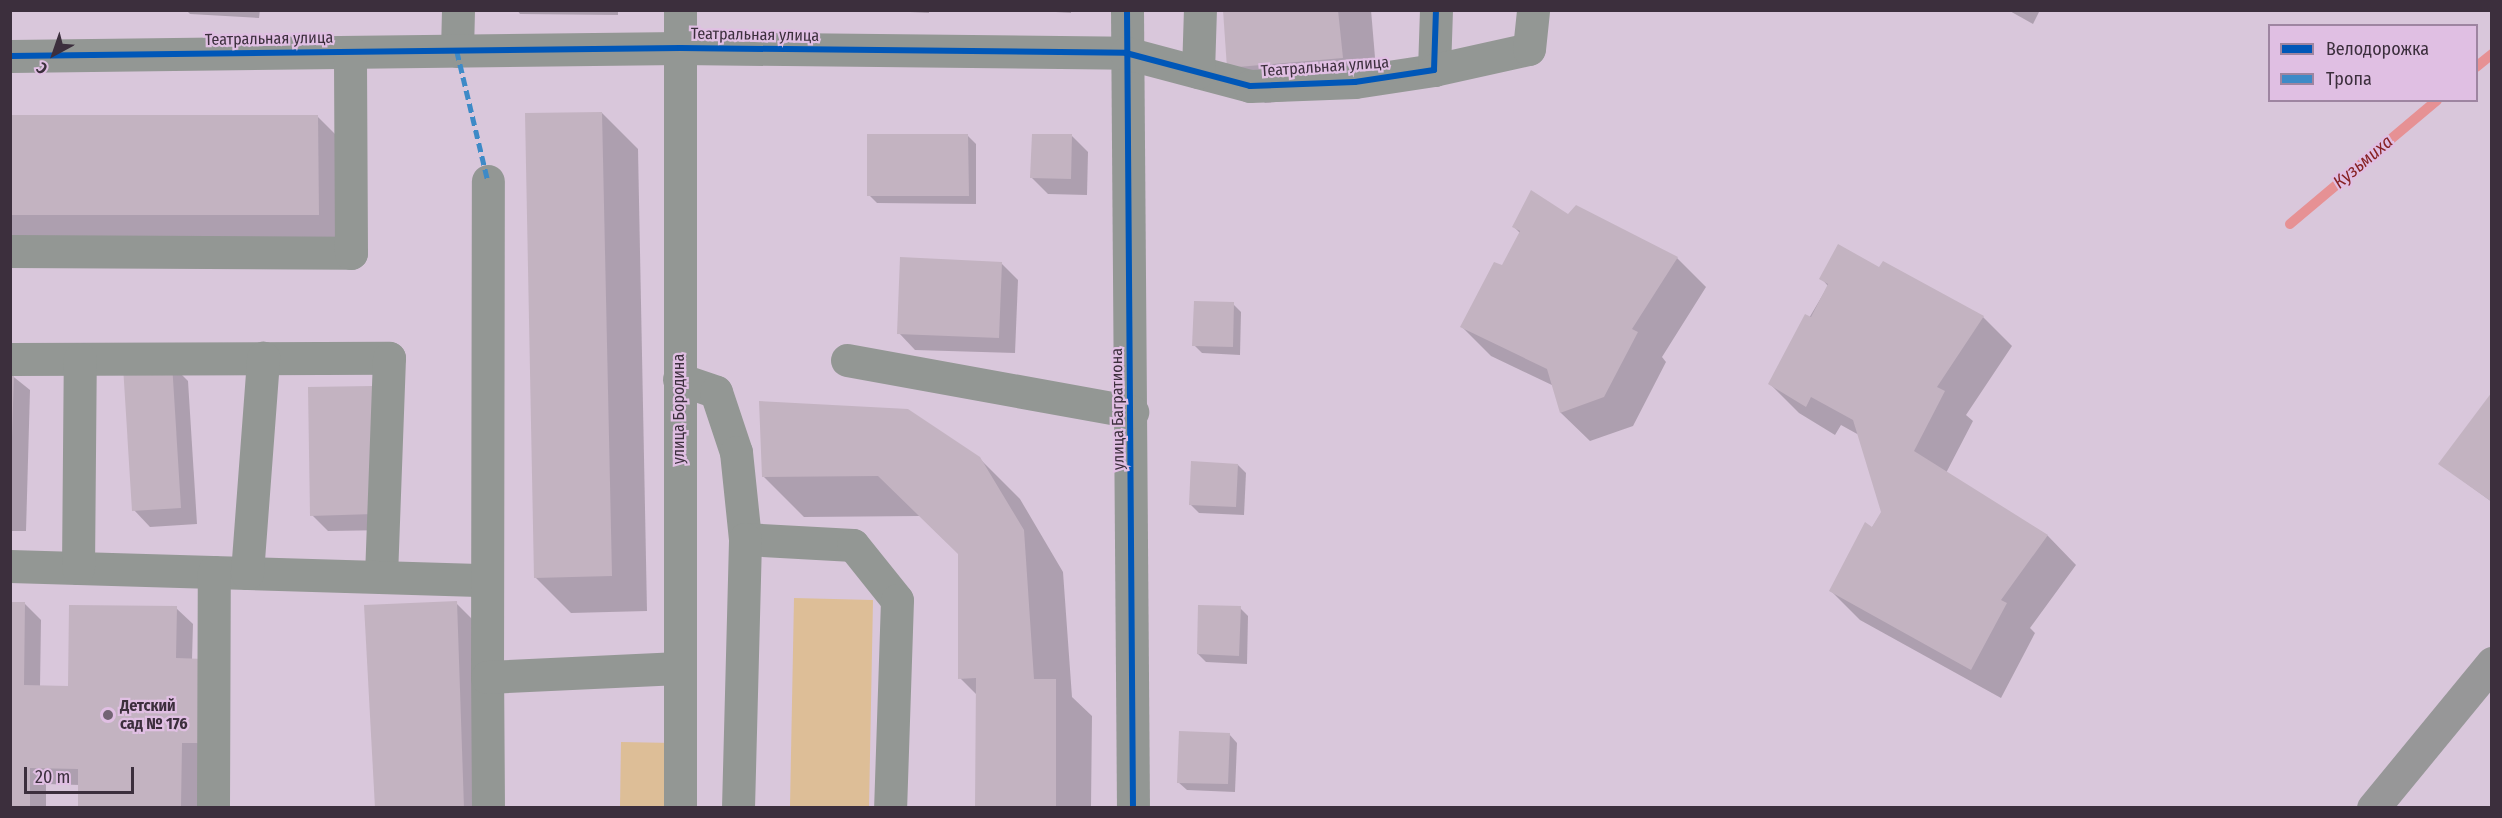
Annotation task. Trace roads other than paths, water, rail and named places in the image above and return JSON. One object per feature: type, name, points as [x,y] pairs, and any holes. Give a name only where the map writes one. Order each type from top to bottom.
[{"type":"main road","points":[[2373,807],[2492,663]]},
{"type":"street","points":[[457,51],[458,10]]},
{"type":"street","name":"улица Бородина","points":[[680,10],[678,379],[680,807]]},
{"type":"street","name":"улица Багратиона","points":[[1127,10],[1132,412],[1133,807]]},
{"type":"street","points":[[1198,72],[1200,10]]},
{"type":"street","points":[[1434,70],[1436,10]]},
{"type":"street","name":"Театральная улица","points":[[10,56],[680,48],[1126,53],[1250,86],[1355,82],[1434,70],[1529,49],[1533,10]]},
{"type":"street","points":[[10,252],[351,253],[350,52]]},
{"type":"street","points":[[488,181],[488,807]]},
{"type":"street","points":[[78,568],[80,358]]},
{"type":"street","points":[[247,573],[263,358]]},
{"type":"street","points":[[10,359],[389,358],[381,577]]},
{"type":"street","points":[[847,360],[1132,412]]},
{"type":"street","points":[[678,379],[716,392],[736,452],[745,539],[738,807]]},
{"type":"street","points":[[745,539],[853,545],[897,600],[890,807]]},
{"type":"street","points":[[10,566],[487,580]]},
{"type":"street","points":[[213,807],[214,572]]},
{"type":"street","points":[[487,677],[680,668]]},
{"type":"waterway","name":"Кузьмиха","points":[[2478,65],[2492,54]]},
{"type":"waterway","name":"Кузьмиха","points":[[2290,224],[2435,102]]},
{"type":"place","name":"Детский сад № 176","points":[[108,715]]}]
